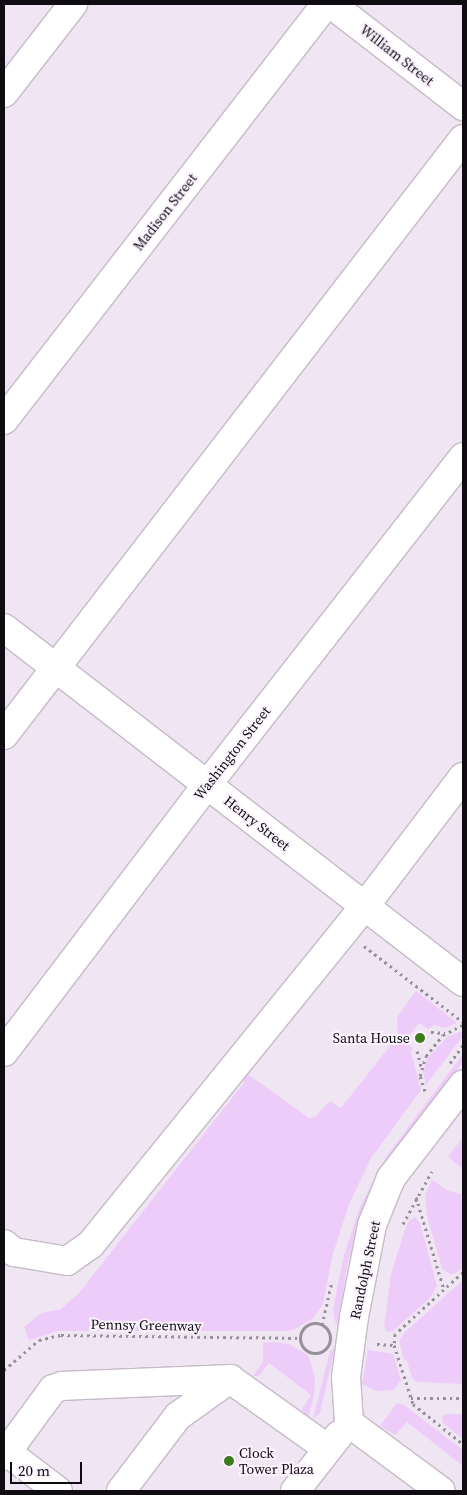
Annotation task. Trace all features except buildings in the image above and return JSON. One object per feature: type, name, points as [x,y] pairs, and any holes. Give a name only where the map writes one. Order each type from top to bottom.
[{"type":"street","points":[[4,93],[73,4]]},
{"type":"street","name":"Madison Street","points":[[4,420],[326,4]]},
{"type":"street","name":"William Street","points":[[331,4],[463,106]]},
{"type":"street","points":[[4,735],[463,139]]},
{"type":"street","name":"Washington Street","points":[[4,1052],[207,785],[463,457]]},
{"type":"street","name":"Henry Street","points":[[4,628],[463,982]]},
{"type":"street","points":[[4,1244],[14,1252],[67,1261],[91,1244],[365,906],[463,777]]},
{"type":"street","name":"Randolph Street","points":[[349,1423],[346,1377],[354,1318],[372,1225],[391,1178],[463,1085]]},
{"type":"street","points":[[58,1491],[5,1454],[53,1389],[62,1386],[230,1379],[328,1449]]},
{"type":"street","points":[[121,1491],[178,1416],[230,1379]]},
{"type":"street","points":[[299,1490],[349,1423],[441,1491]]},
{"type":"path","points":[[362,944],[463,1024],[446,1033],[434,1043],[421,1066]]},
{"type":"path","points":[[431,1032],[446,1033]]},
{"type":"path","points":[[417,1051],[421,1066],[420,1076],[426,1094]]},
{"type":"path","points":[[400,1229],[416,1197],[435,1166]]},
{"type":"path","points":[[416,1197],[444,1290]]},
{"type":"path","points":[[463,1272],[396,1334],[394,1345],[413,1404],[463,1444]]},
{"type":"path","points":[[312,1323],[322,1325],[330,1338],[324,1350],[315,1352],[303,1347],[300,1338],[304,1328],[312,1323]]},
{"type":"path","name":"Pennsy Greenway","points":[[4,1370],[39,1340],[61,1335],[300,1338]]},
{"type":"path","points":[[375,1335],[374,1344],[394,1345]]},
{"type":"path","points":[[411,1398],[463,1398]]},
{"type":"shaded area","points":[[416,991],[457,1023],[445,1028],[434,1025],[428,1029],[419,1023],[405,1041],[413,1048],[411,1052],[421,1090],[371,1158],[349,1204],[332,1257],[323,1304],[313,1318],[297,1328],[287,1331],[58,1331],[29,1340],[24,1327],[41,1313],[61,1309],[79,1293],[243,1084],[246,1073],[309,1118],[315,1117],[330,1101],[341,1108],[398,1036],[397,1017]]},
{"type":"shaded area","points":[[463,1031],[463,1036],[426,1085],[423,1072],[427,1059],[447,1037]]},
{"type":"shaded area","points":[[463,1054],[463,1062],[397,1149],[361,1220],[347,1265],[338,1328],[333,1309],[344,1255],[360,1207],[386,1157]]},
{"type":"shaded area","points":[[463,1137],[463,1169],[448,1157]]},
{"type":"shaded area","points":[[432,1180],[447,1190],[463,1195],[463,1268],[452,1275],[442,1269],[427,1216],[425,1195]]},
{"type":"shaded area","points":[[415,1217],[420,1223],[437,1286],[430,1298],[393,1331],[387,1332],[384,1327],[391,1274],[404,1232],[409,1221]]},
{"type":"shaded area","points":[[463,1280],[463,1384],[417,1382],[412,1378],[407,1361],[404,1360],[399,1341],[404,1333]]},
{"type":"shaded area","points":[[263,1343],[289,1344],[308,1355],[315,1377],[314,1395],[308,1418],[302,1409],[311,1395],[269,1363],[259,1376],[253,1376],[263,1362]]},
{"type":"shaded area","points":[[335,1348],[320,1413],[313,1419],[330,1351]]},
{"type":"shaded area","points":[[368,1350],[393,1354],[401,1380],[394,1390],[377,1391],[362,1384]]},
{"type":"shaded area","points":[[397,1403],[404,1405],[463,1450],[463,1466],[407,1422],[395,1435],[380,1426]]},
{"type":"shaded area","points":[[445,1414],[463,1414],[463,1439],[443,1423],[442,1417]]},
{"type":"place","name":"Santa House","points":[[420,1038]]},
{"type":"place","name":"Clock Tower Plaza","points":[[229,1461]]}]
